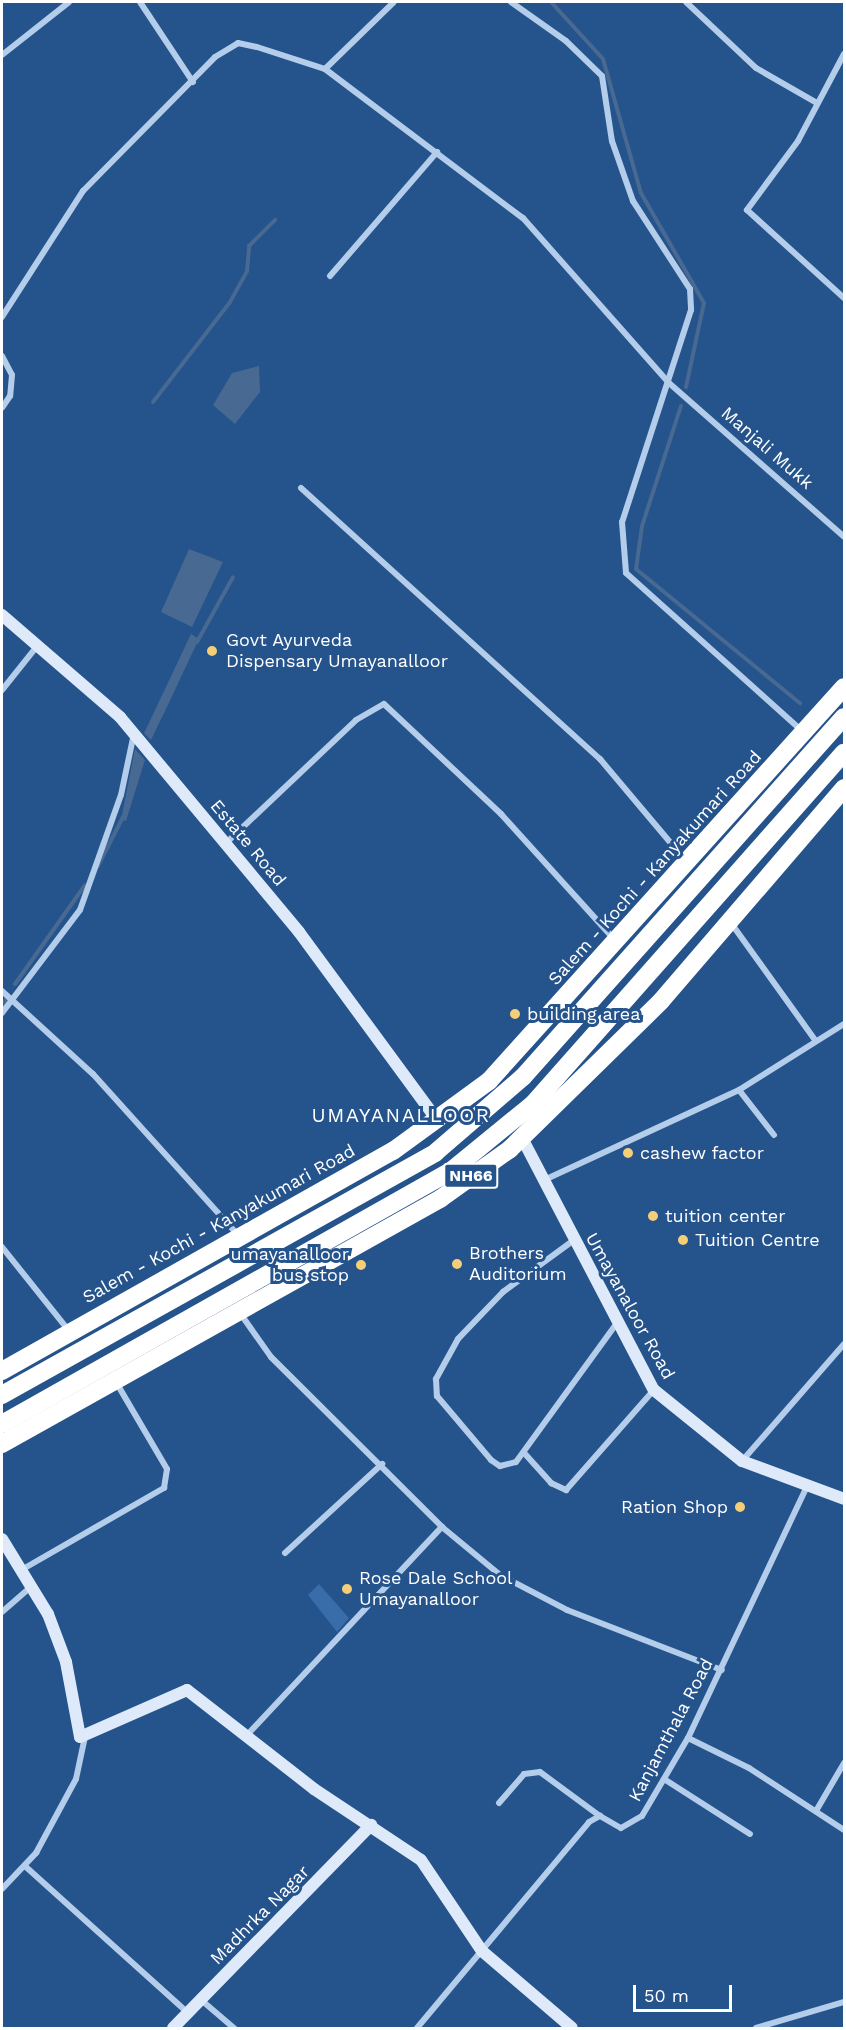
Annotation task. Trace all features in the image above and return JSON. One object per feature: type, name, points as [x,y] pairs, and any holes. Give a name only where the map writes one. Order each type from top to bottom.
[{"type":"highway","name":"Salem - Kochi - Kanyakumari Road","points":[[2,1371],[438,1121],[489,1081],[617,943],[844,687]]},
{"type":"highway","points":[[2,1395],[436,1152],[523,1077],[844,717]]},
{"type":"highway","points":[[2,1424],[451,1171],[533,1104],[844,753]]},
{"type":"highway","name":"NH66","points":[[2,1444],[440,1199],[522,1138],[600,1065],[729,922],[844,788]]},
{"type":"street","points":[[2,55],[69,2]]},
{"type":"street","points":[[2,318],[83,191],[193,82],[140,2]]},
{"type":"street","points":[[325,69],[394,2]]},
{"type":"street","points":[[511,2],[602,76],[612,141],[633,201],[690,289],[691,310],[622,522],[626,573],[804,733]]},
{"type":"street","points":[[686,2],[756,68],[817,103]]},
{"type":"street","name":"Manjali Mukk","points":[[193,82],[215,57],[238,43],[325,69],[524,218],[669,383],[844,537]]},
{"type":"street","points":[[844,54],[798,141],[747,210],[844,298]]},
{"type":"street","points":[[330,276],[437,152]]},
{"type":"street","points":[[2,356],[12,375],[10,396],[2,408]]},
{"type":"street","points":[[301,488],[600,759],[688,864]]},
{"type":"street","name":"Estate Road","points":[[2,615],[120,717],[133,738],[299,932],[438,1121]]},
{"type":"street","points":[[2,690],[38,645]]},
{"type":"street","points":[[225,844],[356,720],[384,704],[508,822],[617,943]]},
{"type":"street","points":[[2,1013],[80,910],[121,795],[133,738]]},
{"type":"street","points":[[729,922],[815,1040]]},
{"type":"street","points":[[2,991],[93,1074],[240,1236]]},
{"type":"street","points":[[542,1181],[739,1090],[815,1040],[844,1024]]},
{"type":"street","points":[[739,1090],[774,1135]]},
{"type":"street","name":"Umayanaloor Road","points":[[522,1138],[542,1181],[654,1390],[742,1461],[806,1488],[844,1499]]},
{"type":"street","points":[[574,1240],[503,1292],[458,1338],[436,1379],[437,1396],[491,1460],[508,1465],[526,1455],[571,1382],[617,1323]]},
{"type":"street","points":[[2,1247],[69,1332]]},
{"type":"street","points":[[239,1311],[271,1358],[382,1464],[442,1527],[500,1575],[567,1611],[722,1670]]},
{"type":"street","points":[[742,1461],[844,1344]]},
{"type":"street","points":[[23,1569],[164,1488],[167,1469],[115,1380]]},
{"type":"street","points":[[526,1455],[551,1483],[566,1490],[654,1390]]},
{"type":"street","points":[[285,1553],[382,1464]]},
{"type":"street","name":"Kanjamthala Road","points":[[500,1803],[524,1774],[540,1772],[600,1816],[621,1828],[632,1826],[688,1738],[806,1488]]},
{"type":"street","points":[[248,1734],[442,1527]]},
{"type":"street","points":[[2,1539],[32,1586],[66,1662],[84,1740],[76,1779],[26,1867],[2,1889]]},
{"type":"street","points":[[2,1612],[32,1586]]},
{"type":"street","points":[[84,1740],[173,1692],[186,1690],[248,1734],[297,1777],[421,1860],[482,1951],[572,2028]]},
{"type":"street","points":[[688,1738],[816,1811],[844,1830]]},
{"type":"street","points":[[816,1811],[844,1763]]},
{"type":"street","points":[[664,1779],[750,1834]]},
{"type":"street","points":[[417,2028],[583,1829],[600,1816]]},
{"type":"street","name":"Madhrka Nagar","points":[[173,2028],[371,1825]]},
{"type":"street","points":[[26,1867],[187,2012]]},
{"type":"street","points":[[200,1999],[234,2028]]},
{"type":"street","points":[[756,2028],[844,2002]]},
{"type":"shaded area","points":[[259,366],[260,392],[235,424],[213,405],[232,373]]},
{"type":"shaded area","points":[[189,549],[223,562],[192,627],[161,612]]},
{"type":"shaded area","points":[[191,634],[199,639],[151,740],[144,733]]},
{"type":"shaded area","points":[[135,749],[145,760],[126,821],[121,820]]},
{"type":"shaded area","points":[[319,1584],[349,1618],[337,1632],[308,1595]]},
{"type":"waterway","points":[[551,2],[603,59],[641,193],[704,303],[686,387]]},
{"type":"waterway","points":[[153,402],[230,302],[247,271],[249,246],[275,220]]},
{"type":"waterway","points":[[681,406],[642,526],[636,569],[800,703]]},
{"type":"waterway","points":[[197,642],[233,577]]},
{"type":"waterway","points":[[160,717],[176,683]]},
{"type":"waterway","points":[[98,866],[123,817]]},
{"type":"waterway","points":[[15,984],[85,885]]},
{"type":"waterway","points":[[2,1005],[7,998]]},
{"type":"place","name":"Govt Ayurveda Dispensary Umayanalloor","points":[[212,651]]},
{"type":"place","name":"building area","points":[[515,1014]]},
{"type":"place","name":"cashew factor","points":[[628,1153]]},
{"type":"place","name":"tuition center","points":[[653,1216]]},
{"type":"place","name":"Tuition Centre","points":[[683,1240]]},
{"type":"place","name":"Brothers Auditorium","points":[[457,1264]]},
{"type":"place","name":"umayanalloor bus stop","points":[[361,1265]]},
{"type":"place","name":"Ration Shop","points":[[740,1507]]},
{"type":"place","name":"Rose Dale School Umayanalloor","points":[[347,1589]]},
{"type":"district","name":"UMAYANALLOOR","points":[[401,1115]]}]
